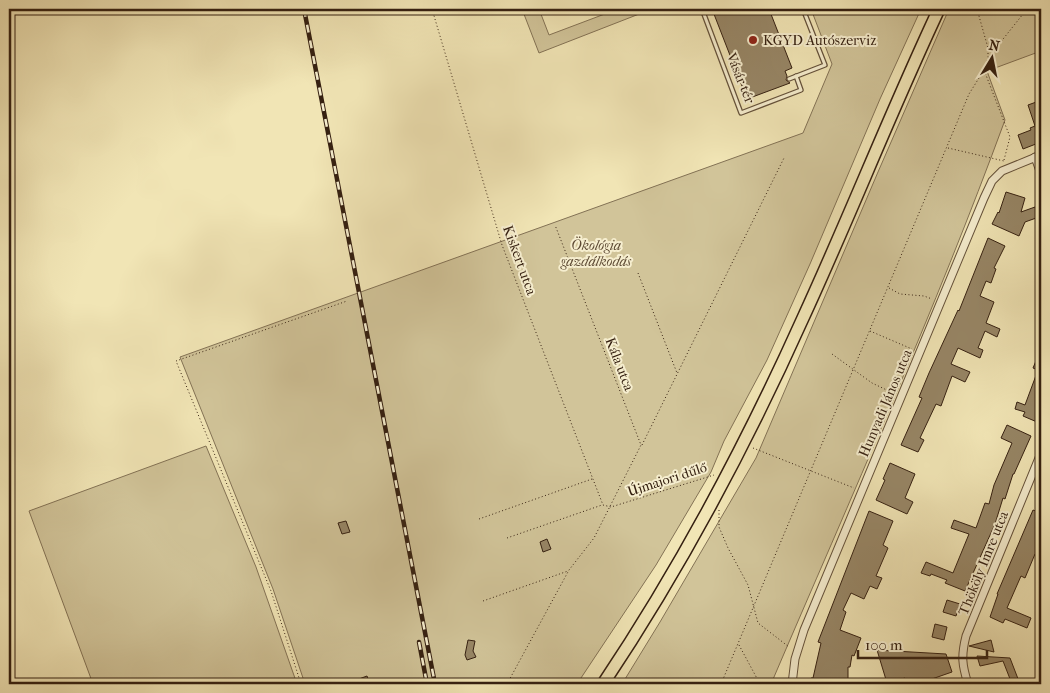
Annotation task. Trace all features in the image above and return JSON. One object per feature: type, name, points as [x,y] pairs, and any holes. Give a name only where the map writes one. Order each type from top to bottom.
[{"type":"main road","points":[[603,684],[656,600],[716,495],[741,446],[803,319],[906,80],[939,9]]},
{"type":"street","points":[[1002,171],[1038,156],[1041,174]]},
{"type":"street","name":"Hunyadi János utca","points":[[792,684],[796,655],[804,630],[988,190],[992,181],[1002,171]]},
{"type":"street","name":"Thököly Imre utca","points":[[968,684],[962,667],[962,653],[966,636],[1041,453]]},
{"type":"lane","name":"Vásár tér","points":[[702,9],[741,113],[801,90],[796,76]]},
{"type":"lane","points":[[789,79],[825,65],[803,9]]},
{"type":"path","name":"Kiskert utca","points":[[432,9],[502,245],[603,505]]},
{"type":"path","points":[[721,684],[812,472],[853,369],[969,94],[984,70],[988,58],[988,48],[977,9]]},
{"type":"path","points":[[988,58],[1026,9]]},
{"type":"path","points":[[984,70],[1010,137],[1002,171]]},
{"type":"path","points":[[946,148],[1004,160]]},
{"type":"path","points":[[507,684],[569,570],[594,538],[678,374],[784,158]]},
{"type":"path","name":"Kála utca","points":[[555,225],[641,445]]},
{"type":"path","points":[[638,273],[678,374]]},
{"type":"path","points":[[888,288],[900,294],[932,298],[939,304]]},
{"type":"path","points":[[300,684],[271,591],[176,361],[347,301]]},
{"type":"path","points":[[870,331],[919,353]]},
{"type":"path","points":[[832,354],[872,383],[901,396]]},
{"type":"path","points":[[741,446],[760,449],[861,491]]},
{"type":"path","name":"Újmajori dűlő","points":[[610,507],[729,470]]},
{"type":"path","points":[[479,519],[593,479]]},
{"type":"path","points":[[716,495],[720,517],[719,527],[748,585],[758,623],[786,643],[796,655]]},
{"type":"path","points":[[507,538],[603,505],[610,507]]},
{"type":"path","points":[[483,601],[569,570]]},
{"type":"path","points":[[739,644],[760,684]]},
{"type":"green space","points":[[522,9],[539,9],[549,35],[618,9],[652,9],[539,53]]},
{"type":"green space","name":"Ökológia gazdálkodás","points":[[811,9],[921,9],[767,360],[724,441],[711,472],[656,565],[577,684],[305,684],[273,589],[180,357],[803,133],[832,64]]},
{"type":"green space","points":[[949,9],[1041,9],[1041,51],[987,71],[1005,120],[921,333],[771,684],[622,684],[756,458]]},
{"type":"green space","points":[[206,446],[256,567],[297,684],[93,684],[29,511]]},
{"type":"building","name":"KGYD Autószerviz","points":[[712,9],[762,9],[763,11],[769,9],[792,68],[785,71],[786,80],[790,83],[747,99]]},
{"type":"building","points":[[1039,101],[1041,107],[1041,142],[1023,149],[1018,135],[1031,130],[1030,128],[1035,126],[1028,105]]},
{"type":"building","points":[[1006,192],[1025,198],[1021,212],[1035,207],[1039,217],[1025,222],[1019,236],[992,224],[999,213]]},
{"type":"building","points":[[988,238],[1005,246],[994,268],[996,269],[991,283],[986,281],[980,296],[994,302],[986,323],[1000,329],[997,337],[985,331],[978,348],[983,350],[980,358],[958,348],[951,364],[970,372],[965,382],[952,376],[941,406],[936,404],[920,438],[924,440],[918,452],[901,445],[922,398],[919,397],[929,373],[959,311]]},
{"type":"building","points":[[1041,349],[1041,411],[1037,422],[1023,416],[1025,412],[1015,409],[1017,402],[1025,405],[1038,370],[1033,368]]},
{"type":"building","points":[[1007,425],[1031,436],[1013,474],[995,524],[965,591],[945,583],[947,580],[931,574],[930,576],[921,573],[926,562],[953,573],[969,534],[951,528],[954,520],[976,528],[985,503],[989,504],[994,485],[1012,443],[1001,438]]},
{"type":"building","points":[[890,463],[915,474],[905,498],[913,502],[907,514],[876,500]]},
{"type":"building","points":[[1033,510],[1041,513],[1041,557],[1035,554],[1025,578],[1021,576],[1007,608],[1031,618],[1027,628],[1005,619],[1003,623],[990,617],[997,594]]},
{"type":"building","points":[[869,511],[893,521],[883,545],[888,548],[876,576],[882,578],[877,589],[870,586],[864,599],[851,593],[843,610],[846,612],[840,630],[861,638],[854,656],[852,655],[850,667],[848,667],[848,684],[811,684],[821,643],[818,642]]},
{"type":"building","points":[[346,521],[350,532],[342,534],[338,523]]},
{"type":"building","points":[[547,539],[551,549],[543,552],[540,542]]},
{"type":"building","points":[[947,600],[960,604],[956,616],[943,612]]},
{"type":"building","points":[[935,624],[947,627],[944,640],[932,637]]},
{"type":"building","points":[[468,640],[475,641],[473,651],[476,657],[467,660],[465,655]]},
{"type":"building","points":[[991,640],[994,652],[969,646]]},
{"type":"building","points":[[877,650],[946,654],[952,672],[929,680],[931,684],[907,684],[905,678],[887,683]]},
{"type":"building","points":[[977,656],[1010,658],[1020,684],[1012,684],[1003,661],[980,666]]},
{"type":"building","points":[[367,676],[370,684],[348,684],[348,683]]},
{"type":"railway","points":[[304,9],[435,684]]},
{"type":"railway","points":[[419,642],[427,684]]},
{"type":"place","name":"KGYD Autószerviz","points":[[753,40]]}]
